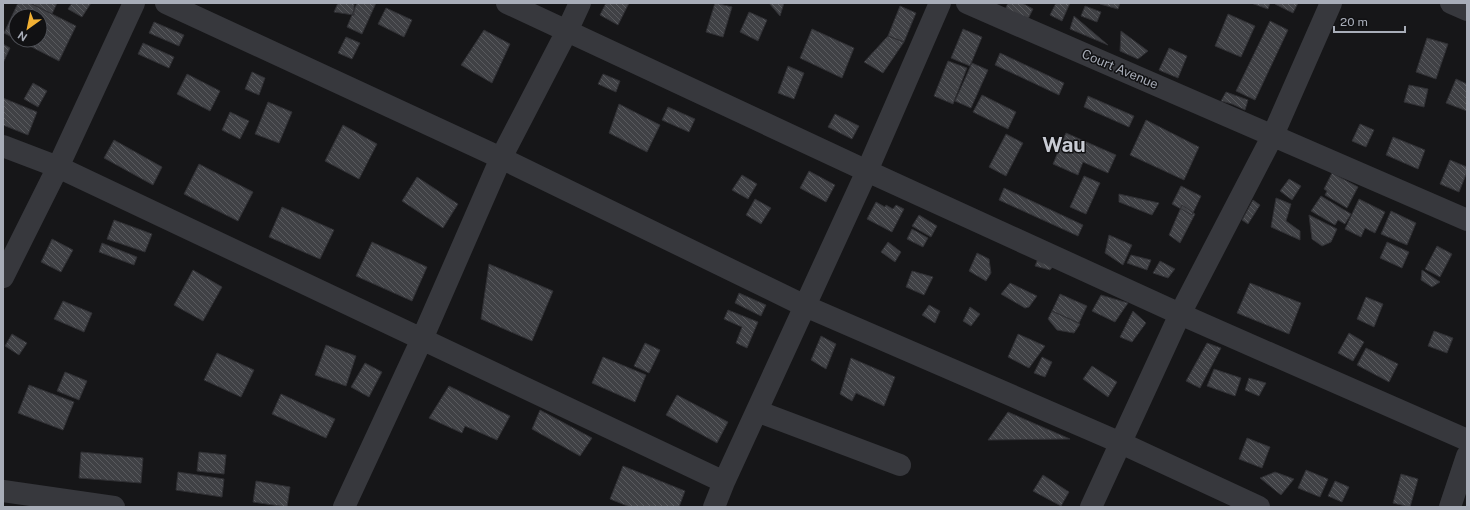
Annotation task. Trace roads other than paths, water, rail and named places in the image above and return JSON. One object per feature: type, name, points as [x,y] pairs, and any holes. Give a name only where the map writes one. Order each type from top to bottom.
[{"type":"street","points":[[3,277],[58,167],[134,3]]},
{"type":"street","points":[[166,3],[501,158],[805,306],[1120,443],[1259,507]]},
{"type":"street","points":[[508,3],[867,171],[1180,314],[1467,440]]},
{"type":"street","points":[[344,507],[422,339],[501,158],[580,3]]},
{"type":"street","points":[[714,507],[724,482],[867,171],[940,3]]},
{"type":"street","name":"Court Avenue","points":[[967,3],[1467,220]]},
{"type":"street","points":[[1091,507],[1180,314],[1273,135],[1331,3]]},
{"type":"street","points":[[1451,3],[1467,10]]},
{"type":"street","points":[[3,146],[58,167],[724,482]]},
{"type":"street","points":[[757,411],[900,465]]},
{"type":"street","points":[[1450,507],[1467,456]]},
{"type":"street","points":[[3,491],[114,507]]},
{"type":"district","name":"Wau","points":[[1064,144]]}]
